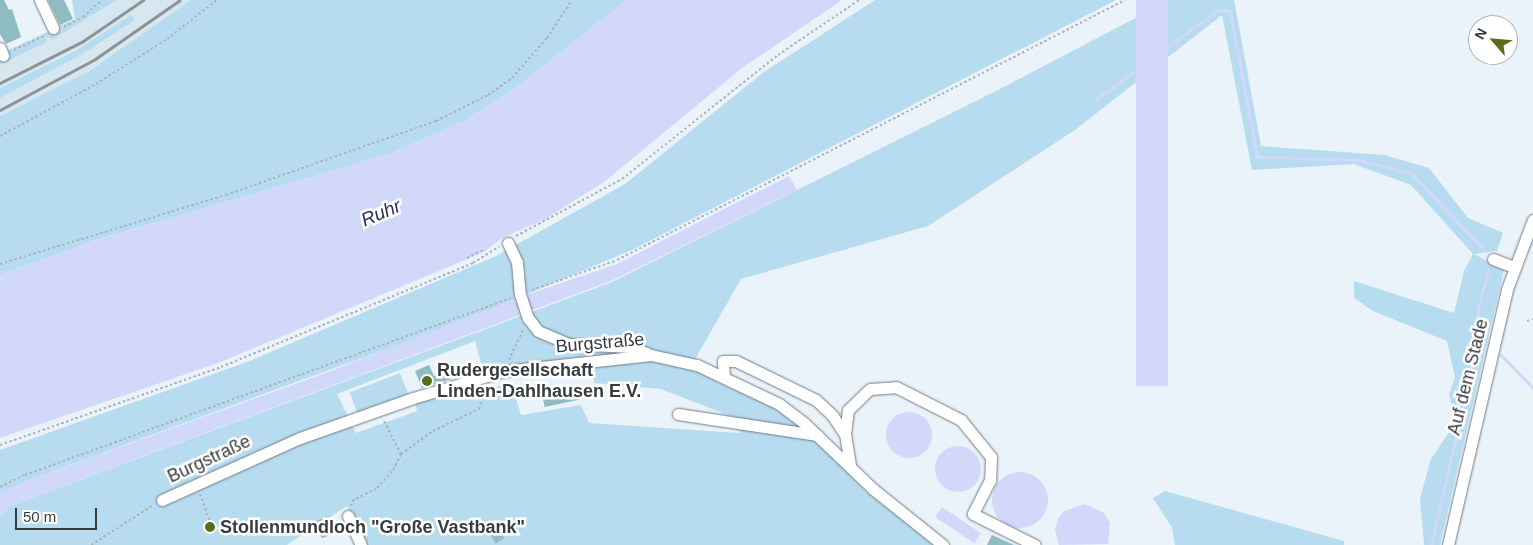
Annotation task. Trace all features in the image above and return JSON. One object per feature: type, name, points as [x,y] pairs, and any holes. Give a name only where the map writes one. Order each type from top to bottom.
[{"type":"street","points":[[40,0],[57,29]]},
{"type":"street","name":"Auf dem Stade","points":[[1448,545],[1467,452],[1514,267],[1533,220]]},
{"type":"street","points":[[508,242],[517,262],[520,294],[528,318],[538,331],[557,340],[631,347],[651,355]]},
{"type":"street","points":[[1493,258],[1514,267]]},
{"type":"street","name":"Burgstraße","points":[[162,500],[276,448],[378,410],[504,371],[651,355],[697,365],[779,404],[817,435],[852,469],[943,545]]},
{"type":"street","points":[[724,377],[723,361],[736,362],[816,400],[832,415],[845,434]]},
{"type":"street","points":[[852,469],[845,434],[848,410],[870,389],[896,387],[961,420],[991,458],[990,480],[973,514],[1034,545]]},
{"type":"street","points":[[678,414],[817,435]]},
{"type":"street","points":[[348,516],[361,545]]},
{"type":"path","points":[[2,52],[84,17],[102,0]]},
{"type":"path","points":[[0,136],[96,84],[168,39],[218,0]]},
{"type":"path","points":[[0,264],[226,196],[436,121],[488,95],[512,78],[535,54],[572,0]]},
{"type":"path","points":[[0,445],[221,368],[477,261],[622,178],[778,55],[860,0]]},
{"type":"path","points":[[0,488],[34,471],[626,256],[1125,0]]},
{"type":"path","points":[[467,258],[483,250]]},
{"type":"path","points":[[474,254],[477,261]]},
{"type":"path","points":[[504,371],[528,318]]},
{"type":"path","points":[[1527,320],[1533,319]]},
{"type":"path","points":[[352,501],[377,488],[393,470],[401,454],[433,431],[479,409],[490,376]]},
{"type":"path","points":[[378,410],[401,454]]},
{"type":"path","points":[[199,489],[211,525]]},
{"type":"path","points":[[91,545],[162,500]]},
{"type":"shaded area","points":[[72,0],[117,0],[53,39],[46,38],[47,42],[0,65],[0,54],[75,19]]},
{"type":"shaded area","points":[[117,0],[191,0],[89,71],[0,116],[0,98],[79,56],[131,15],[75,51],[0,88],[0,65],[47,42],[46,39],[52,39]]},
{"type":"shaded area","points":[[191,0],[627,0],[517,87],[462,122],[389,154],[96,240],[0,275],[0,116],[89,71]]},
{"type":"shaded area","points":[[875,0],[1116,0],[632,250],[458,323],[34,478],[0,493],[0,450],[247,362],[494,257],[625,184],[764,72]]},
{"type":"shaded area","points":[[1170,0],[1234,0],[1261,146],[1384,155],[1429,168],[1468,218],[1503,233],[1497,251],[1474,254],[1504,270],[1440,545],[1424,545],[1420,498],[1431,459],[1457,420],[1449,395],[1455,377],[1447,341],[1373,311],[1354,298],[1354,281],[1454,313],[1464,271],[1473,254],[1411,185],[1354,164],[1252,170],[1222,15],[1075,130],[928,226],[741,279],[694,361],[765,397],[816,438],[866,492],[937,545],[364,545],[347,506],[287,545],[0,545],[0,516],[10,506],[612,282],[1000,89]],"holes":[[[475,341],[484,374],[591,363],[594,383],[661,389],[740,420],[740,433],[589,423],[581,405],[521,415],[511,382],[471,396],[468,386],[415,404],[417,411],[356,433],[337,394]]]},
{"type":"shaded area","points":[[131,15],[135,20],[79,56],[0,98],[0,88],[75,51]]},
{"type":"shaded area","points":[[400,373],[409,396],[359,416],[350,392]]},
{"type":"shaded area","points":[[1165,491],[1344,541],[1344,545],[1175,545],[1172,528],[1153,498]]},
{"type":"water","name":"Ruhr","points":[[627,0],[842,0],[742,68],[604,182],[545,219],[502,238],[484,252],[218,363],[0,438],[0,275],[96,240],[389,154],[462,122],[517,87]]},
{"type":"water","points":[[1136,0],[1168,0],[1168,386],[1136,386]]},
{"type":"water","points":[[789,176],[797,190],[611,281],[527,312],[523,296],[617,264]]},
{"type":"water","points":[[517,298],[523,314],[10,506],[0,516],[0,493],[34,478],[328,372]]},
{"type":"water","points":[[909,412],[922,416],[928,422],[932,435],[928,448],[922,454],[909,458],[896,454],[890,448],[886,435],[890,422],[896,416]]},
{"type":"water","points":[[963,446],[975,452],[980,460],[980,478],[975,486],[967,491],[953,492],[941,486],[936,478],[935,464],[941,452],[949,447]]},
{"type":"water","points":[[1014,472],[1026,472],[1036,476],[1044,484],[1048,500],[1044,516],[1036,524],[1026,528],[1014,528],[1004,524],[996,516],[992,506],[992,494],[996,484],[1004,476]]},
{"type":"water","points":[[1085,504],[1104,513],[1110,523],[1108,544],[1059,545],[1055,530],[1058,519],[1064,511]]},
{"type":"water","points":[[942,507],[981,533],[974,543],[935,517]]},
{"type":"building","points":[[0,0],[4,0],[9,10],[12,9],[21,37],[6,44],[0,34]]},
{"type":"building","points":[[48,0],[64,0],[73,19],[60,25]]},
{"type":"building","points":[[429,365],[434,376],[468,365],[471,373],[422,388],[415,371]]},
{"type":"building","points":[[576,386],[579,400],[545,407],[542,393]]},
{"type":"building","points":[[329,516],[336,533],[322,538],[315,522]]},
{"type":"building","points":[[498,528],[504,538],[496,543],[489,533]]},
{"type":"building","points":[[992,535],[1014,545],[987,545]]},
{"type":"waterway","points":[[1095,100],[1218,10],[1230,11],[1257,157],[1358,160],[1411,173],[1484,250]]},
{"type":"waterway","points":[[1431,545],[1477,344],[1478,308],[1488,270]]},
{"type":"waterway","points":[[1501,355],[1533,388]]},
{"type":"railway","points":[[0,83],[83,41],[143,0]]},
{"type":"railway","points":[[0,110],[95,59],[180,0]]},
{"type":"place","name":"Rudergesellschaft Linden-Dahlhausen E.V.","points":[[427,381]]},
{"type":"place","name":"Stollenmundloch \"Große Vastbank\"","points":[[210,527]]}]
